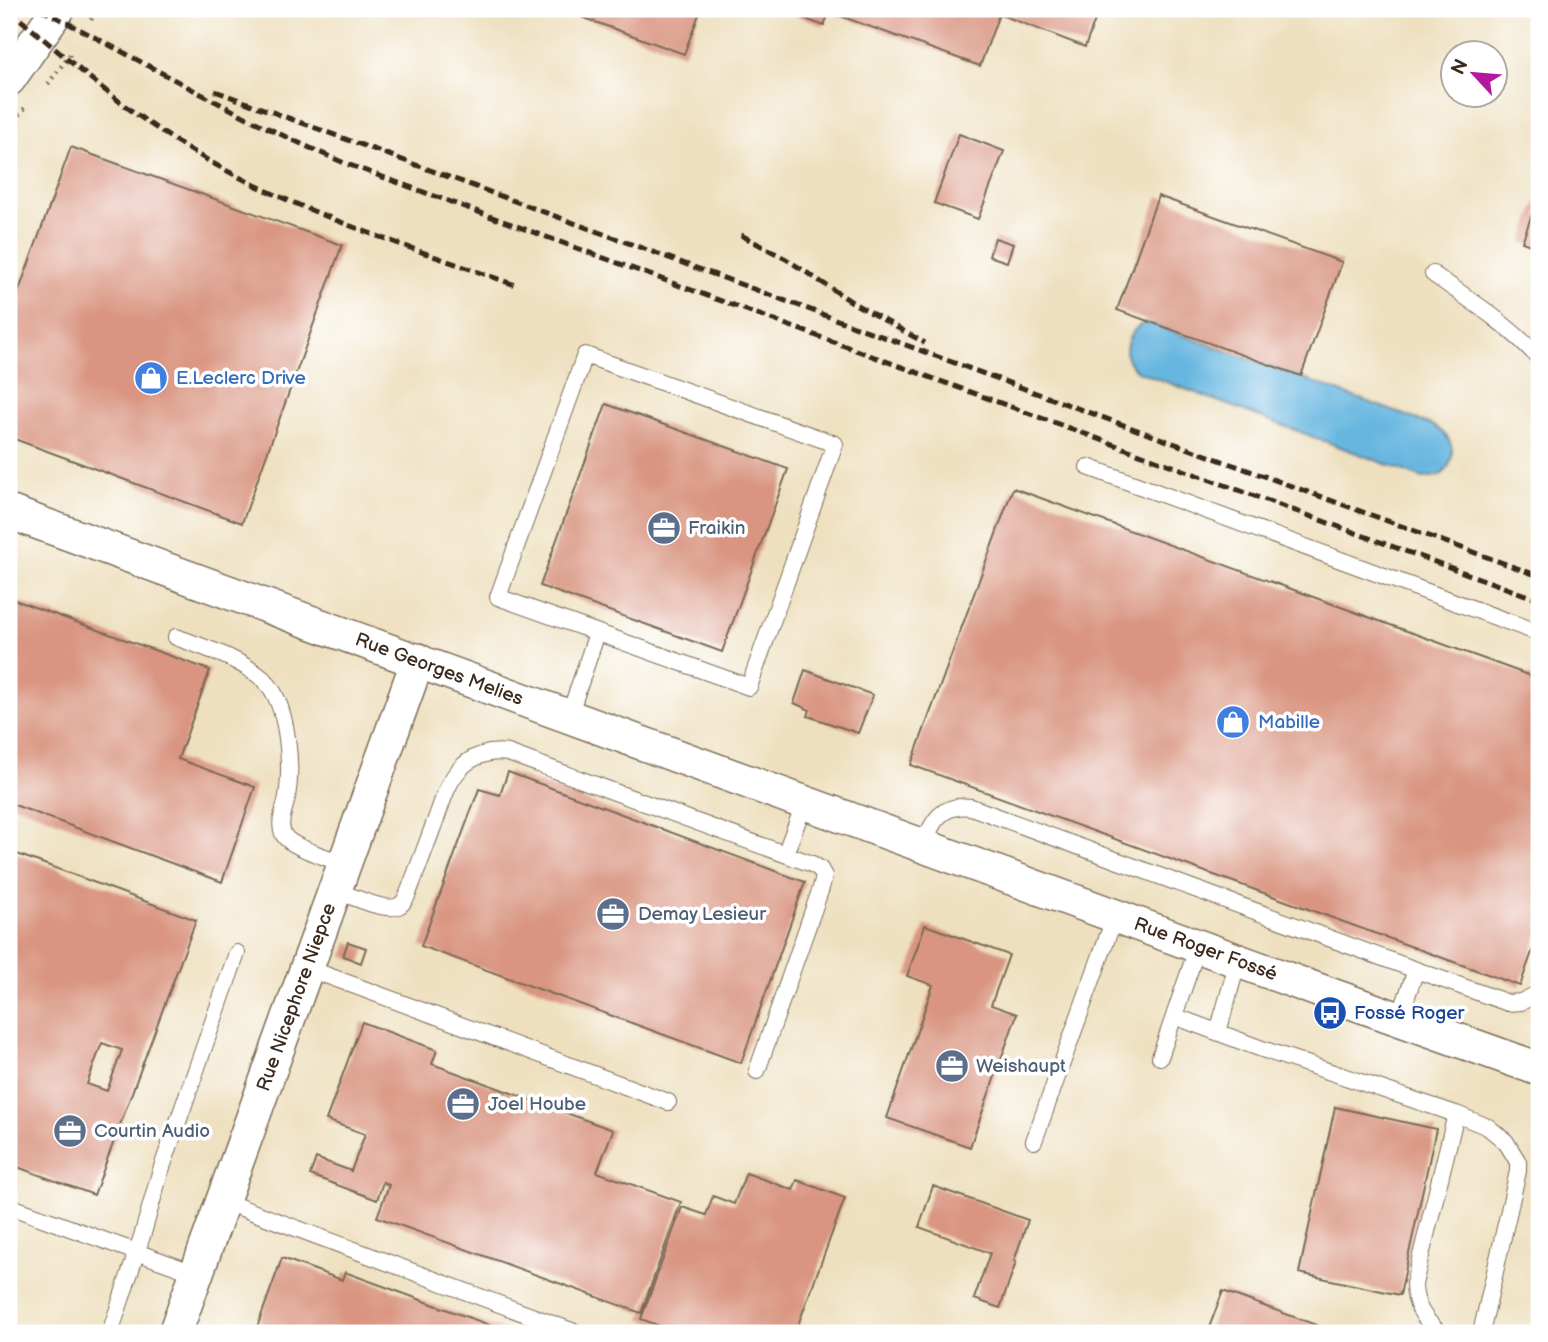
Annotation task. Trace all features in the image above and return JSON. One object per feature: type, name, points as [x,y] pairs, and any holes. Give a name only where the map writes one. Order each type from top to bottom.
[{"type":"street","points":[[9,79],[58,9]]},
{"type":"street","name":"Rue Georges Melies","points":[[9,512],[872,827]]},
{"type":"street","name":"Rue Nicephore Niepce","points":[[175,1333],[418,660]]},
{"type":"street","name":"Rue Roger Fossé","points":[[872,827],[1539,1069]]},
{"type":"lane","points":[[1433,274],[1488,313],[1529,346],[1539,358]]},
{"type":"lane","points":[[585,355],[835,444],[749,687],[597,633],[498,597],[585,355]]},
{"type":"lane","points":[[1088,467],[1539,634]]},
{"type":"lane","points":[[569,716],[597,633]]},
{"type":"lane","points":[[176,637],[245,666],[265,680],[276,697],[285,729],[289,759],[281,831],[286,838],[380,906],[393,908],[402,905],[407,897],[443,801],[460,769],[479,755],[499,751],[820,869],[824,876],[821,888],[757,1071]]},
{"type":"lane","points":[[785,854],[804,802]]},
{"type":"lane","points":[[923,846],[935,820],[944,812],[959,805],[971,807],[1508,1003],[1521,1002],[1539,993]]},
{"type":"lane","points":[[1034,1141],[1115,916]]},
{"type":"lane","points":[[1160,1057],[1198,946]]},
{"type":"lane","points":[[110,1333],[160,1173],[237,953]]},
{"type":"lane","points":[[1218,1032],[1238,961]]},
{"type":"lane","points":[[307,968],[668,1101]]},
{"type":"lane","points":[[1399,1019],[1416,970]]},
{"type":"lane","points":[[1174,1016],[1262,1049],[1456,1114],[1488,1127],[1506,1142],[1518,1162],[1518,1171],[1481,1333]]},
{"type":"lane","points":[[1440,1333],[1429,1324],[1419,1308],[1414,1296],[1414,1284],[1456,1114]]},
{"type":"lane","points":[[223,1201],[577,1333]]},
{"type":"lane","points":[[9,1206],[197,1274]]},
{"type":"water","points":[[1145,323],[1432,425],[1447,437],[1452,448],[1448,467],[1440,475],[1423,478],[1137,371],[1127,357],[1127,345],[1135,329]]},
{"type":"building","points":[[559,9],[701,9],[684,54]]},
{"type":"building","points":[[779,9],[1099,9],[1085,47],[999,14],[980,66],[829,12],[824,26]]},
{"type":"building","points":[[959,134],[1004,151],[978,219],[934,203]]},
{"type":"building","name":"E.Leclerc Drive","points":[[71,147],[342,245],[242,523],[9,437],[9,318]]},
{"type":"building","points":[[1539,195],[1539,248],[1522,242]]},
{"type":"building","points":[[1158,196],[1342,262],[1301,376],[1117,310]]},
{"type":"building","points":[[995,238],[1013,244],[1007,262],[989,256]]},
{"type":"building","name":"Fraikin","points":[[606,404],[788,469],[722,652],[540,586]]},
{"type":"building","name":"Mabille","points":[[1013,488],[1539,679],[1539,932],[1520,986],[911,765]]},
{"type":"building","points":[[9,598],[210,670],[178,759],[255,787],[222,882],[9,803]]},
{"type":"building","points":[[805,670],[873,695],[858,733],[808,716],[810,710],[794,703]]},
{"type":"building","name":"Demay Lesieur","points":[[508,772],[805,882],[741,1063],[421,946],[479,789],[500,795]]},
{"type":"building","points":[[9,851],[196,920],[94,1195],[9,1164]],"holes":[[[102,1043],[122,1050],[107,1091],[87,1084]]]},
{"type":"building","name":"Weishaupt","points":[[925,925],[1009,955],[991,1005],[1017,1014],[970,1147],[887,1118],[933,985],[907,976]]},
{"type":"building","points":[[348,942],[366,948],[361,963],[343,956]]},
{"type":"building","points":[[362,1022],[437,1050],[432,1064],[613,1130],[597,1172],[681,1202],[641,1313],[377,1217],[389,1185],[383,1182],[377,1200],[310,1175],[316,1158],[351,1171],[365,1134],[326,1120]]},
{"type":"building","points":[[1335,1107],[1436,1129],[1400,1295],[1299,1273]]},
{"type":"building","points":[[746,1173],[793,1190],[797,1180],[845,1198],[795,1333],[678,1333],[641,1319],[682,1207],[706,1215],[713,1196],[734,1204]]},
{"type":"building","points":[[933,1186],[1028,1220],[1000,1308],[974,1299],[990,1253],[919,1227]]},
{"type":"building","points":[[282,1258],[342,1280],[345,1272],[511,1333],[255,1333]]},
{"type":"building","points":[[1223,1291],[1338,1333],[1207,1333]]},
{"type":"railway","points":[[40,9],[230,109],[347,164],[1539,600]]},
{"type":"railway","points":[[9,10],[126,107],[209,161],[250,183],[337,221],[515,285]]},
{"type":"railway","points":[[215,91],[1539,576]]},
{"type":"railway","points":[[741,235],[925,343]]},
{"type":"place","name":"E.Leclerc Drive","points":[[151,378]]},
{"type":"place","name":"Fraikin","points":[[664,528]]},
{"type":"place","name":"Mabille","points":[[1233,722]]},
{"type":"place","name":"Demay Lesieur","points":[[613,914]]},
{"type":"place","name":"Fossé Roger","points":[[1330,1013]]},
{"type":"place","name":"Weishaupt","points":[[952,1066]]},
{"type":"place","name":"Joel Hoube","points":[[463,1104]]},
{"type":"place","name":"Courtin Audio","points":[[70,1131]]}]
